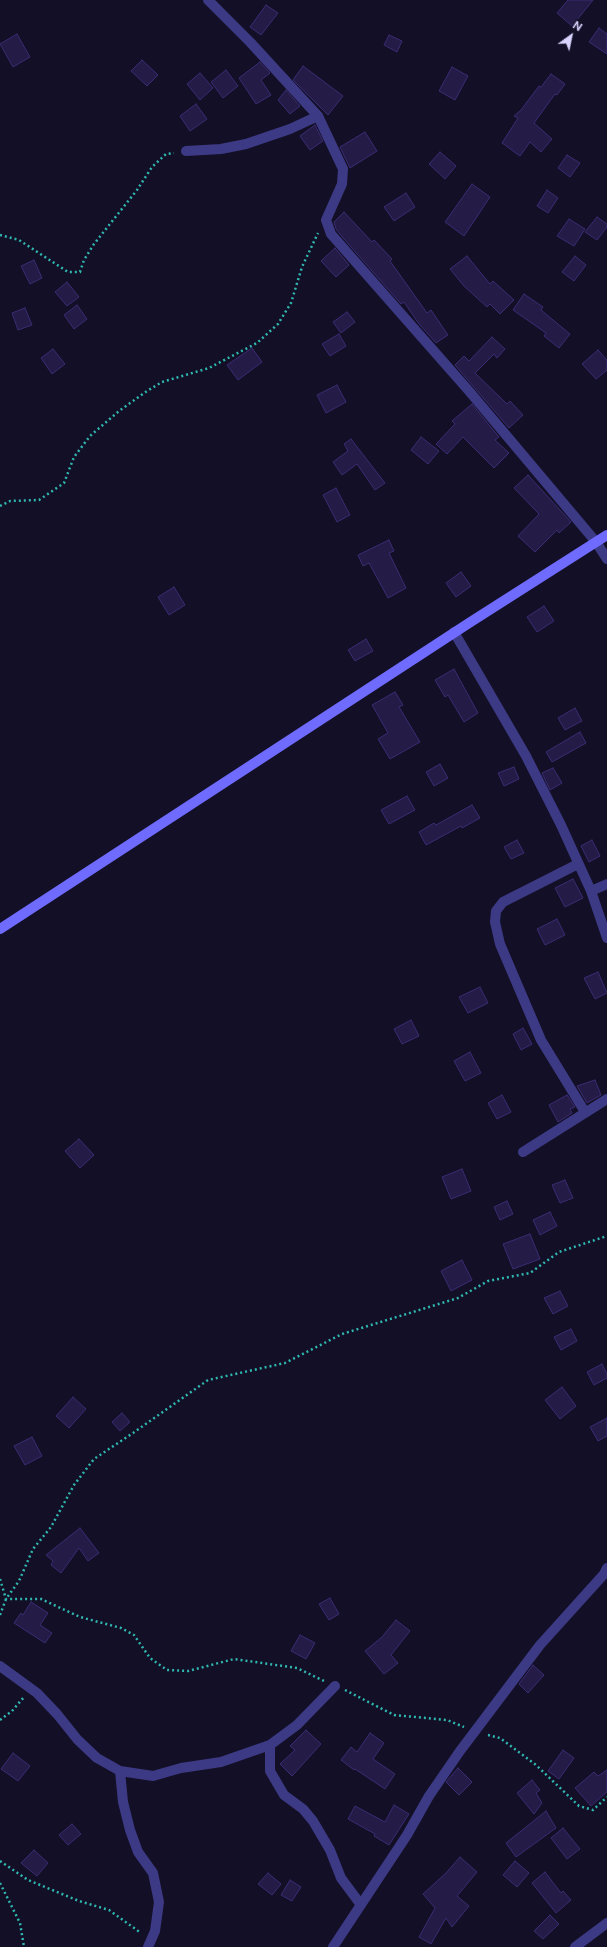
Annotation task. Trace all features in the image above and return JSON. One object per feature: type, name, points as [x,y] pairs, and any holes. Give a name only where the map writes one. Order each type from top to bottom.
[{"type":"main road","points":[[0,929],[454,632],[607,535]]},
{"type":"street","points":[[208,0],[250,42],[318,116],[343,169],[342,184],[326,220],[331,234],[469,391],[596,542],[607,559]]},
{"type":"street","points":[[186,151],[221,149],[246,144],[290,129],[318,116]]},
{"type":"street","points":[[454,632],[526,756],[591,891],[607,938]]},
{"type":"street","points":[[578,864],[503,902],[496,911],[495,922],[500,944],[541,1040],[585,1112]]},
{"type":"street","points":[[591,891],[607,884]]},
{"type":"street","points":[[523,1152],[607,1099]]},
{"type":"street","points":[[333,1947],[407,1836],[429,1796],[460,1751],[540,1645],[606,1572]]},
{"type":"street","points":[[0,1666],[38,1693],[77,1739],[97,1758],[120,1771],[153,1776],[181,1768],[221,1762],[270,1745],[297,1725],[335,1686]]},
{"type":"street","points":[[270,1745],[270,1771],[284,1795],[303,1809],[313,1821],[330,1850],[341,1878],[361,1905]]},
{"type":"street","points":[[120,1771],[123,1802],[130,1830],[138,1852],[153,1873],[158,1902],[155,1931],[150,1944]]},
{"type":"street","points":[[574,1947],[607,1923]]},
{"type":"path","points":[[0,235],[19,240],[68,272],[80,272],[84,260],[94,244],[137,190],[152,167],[166,154],[186,151]]},
{"type":"path","points":[[0,506],[10,501],[39,500],[64,483],[74,457],[90,436],[147,391],[162,382],[209,368],[257,343],[278,324],[291,303],[302,267],[317,234],[326,220]]},
{"type":"path","points":[[0,1615],[6,1599],[19,1581],[33,1549],[51,1527],[74,1485],[94,1458],[133,1433],[208,1380],[285,1363],[342,1334],[458,1298],[488,1281],[530,1273],[559,1252],[607,1236]]},
{"type":"path","points":[[0,1579],[6,1599]]},
{"type":"path","points":[[6,1599],[41,1599],[80,1617],[121,1628],[134,1635],[150,1658],[166,1670],[188,1671],[234,1659],[297,1668],[335,1686]]},
{"type":"path","points":[[0,1720],[12,1711],[31,1689]]},
{"type":"path","points":[[0,1861],[28,1880],[79,1901],[109,1910],[150,1944]]},
{"type":"path","points":[[0,1883],[20,1923],[24,1947]]},
{"type":"building","points":[[568,0],[593,0],[572,26],[557,13]]},
{"type":"building","points":[[266,5],[278,13],[261,35],[250,27]]},
{"type":"building","points":[[599,28],[607,34],[607,54],[589,42]]},
{"type":"building","points":[[17,34],[30,57],[13,67],[0,44]]},
{"type":"building","points":[[389,35],[402,41],[397,52],[384,45]]},
{"type":"building","points":[[142,60],[158,75],[147,86],[131,71]]},
{"type":"building","points":[[260,62],[270,73],[261,80],[271,95],[256,104],[239,78]]},
{"type":"building","points":[[303,66],[343,96],[328,115],[293,80]]},
{"type":"building","points":[[452,67],[468,76],[455,100],[439,91]]},
{"type":"building","points":[[226,70],[238,86],[223,98],[211,82]]},
{"type":"building","points":[[200,73],[213,88],[200,100],[187,84]]},
{"type":"building","points":[[551,74],[565,84],[557,95],[555,94],[534,123],[552,139],[541,152],[530,142],[520,156],[502,143],[518,118],[514,116],[521,110],[539,86],[541,87]]},
{"type":"building","points":[[286,90],[300,106],[290,114],[278,100]]},
{"type":"building","points":[[196,104],[207,119],[190,131],[180,116]]},
{"type":"building","points":[[315,125],[323,141],[310,150],[300,136]]},
{"type":"building","points":[[365,132],[377,151],[350,168],[340,147]]},
{"type":"building","points":[[440,152],[456,166],[445,179],[429,164]]},
{"type":"building","points":[[567,155],[580,163],[570,177],[558,168]]},
{"type":"building","points":[[472,184],[490,197],[464,236],[445,222]]},
{"type":"building","points":[[547,190],[558,198],[548,213],[537,206]]},
{"type":"building","points":[[406,193],[415,207],[394,221],[384,207]]},
{"type":"building","points":[[344,212],[372,242],[374,240],[392,259],[390,261],[427,313],[431,310],[448,335],[436,343],[419,324],[404,302],[401,304],[344,239],[336,229],[334,222]]},
{"type":"building","points":[[597,217],[607,224],[607,227],[597,240],[585,232]]},
{"type":"building","points":[[569,219],[585,229],[574,246],[557,236]]},
{"type":"building","points":[[335,248],[349,265],[336,277],[321,261]]},
{"type":"building","points":[[467,256],[490,284],[493,281],[514,300],[500,314],[490,304],[487,307],[464,286],[450,269]]},
{"type":"building","points":[[575,256],[586,265],[574,281],[562,272]]},
{"type":"building","points":[[34,260],[42,278],[30,284],[21,266]]},
{"type":"building","points":[[67,282],[79,297],[67,306],[55,292]]},
{"type":"building","points":[[524,294],[543,307],[541,310],[570,334],[559,348],[544,336],[546,333],[513,310]]},
{"type":"building","points":[[77,305],[87,319],[74,329],[64,315]]},
{"type":"building","points":[[25,308],[32,325],[18,330],[12,313]]},
{"type":"building","points":[[347,312],[355,322],[341,333],[333,322]]},
{"type":"building","points":[[339,334],[346,346],[330,356],[322,344]]},
{"type":"building","points":[[492,337],[505,349],[497,358],[494,354],[475,373],[507,404],[510,401],[523,415],[509,428],[455,365],[464,356],[469,361]]},
{"type":"building","points":[[252,348],[262,362],[238,380],[227,365]]},
{"type":"building","points":[[53,349],[65,364],[52,374],[41,358]]},
{"type":"building","points":[[598,350],[607,360],[607,370],[596,379],[582,364]]},
{"type":"building","points":[[337,385],[346,402],[326,413],[317,395]]},
{"type":"building","points":[[472,404],[499,437],[495,440],[509,453],[494,468],[463,437],[447,454],[436,444],[455,424],[452,421]]},
{"type":"building","points":[[421,437],[439,451],[428,464],[411,450]]},
{"type":"building","points":[[351,439],[385,483],[375,490],[357,464],[342,475],[333,462],[348,451],[344,444]]},
{"type":"building","points":[[528,475],[571,522],[559,533],[557,530],[535,552],[518,536],[539,514],[514,488]]},
{"type":"building","points":[[336,488],[350,515],[337,522],[323,495]]},
{"type":"building","points":[[389,540],[394,551],[389,553],[406,588],[388,598],[369,563],[363,566],[358,555]]},
{"type":"building","points":[[461,572],[471,586],[456,597],[446,583]]},
{"type":"building","points":[[174,587],[185,605],[169,615],[158,597]]},
{"type":"building","points":[[544,606],[554,621],[537,632],[527,617]]},
{"type":"building","points":[[366,639],[373,651],[355,661],[348,650]]},
{"type":"building","points":[[454,669],[478,713],[464,722],[448,695],[445,697],[435,680]]},
{"type":"building","points":[[395,692],[403,705],[399,707],[420,742],[390,759],[378,739],[388,733],[372,705]]},
{"type":"building","points":[[575,708],[582,721],[565,730],[558,718]]},
{"type":"building","points":[[580,732],[586,743],[552,762],[546,752]]},
{"type":"building","points":[[440,764],[448,778],[434,786],[426,772]]},
{"type":"building","points":[[514,767],[519,779],[504,786],[498,773]]},
{"type":"building","points":[[553,768],[562,783],[550,790],[542,773]]},
{"type":"building","points":[[407,796],[415,810],[389,824],[381,810]]},
{"type":"building","points":[[472,805],[480,818],[462,828],[461,826],[426,845],[419,832],[434,823],[436,825]]},
{"type":"building","points":[[517,840],[524,853],[511,859],[504,847]]},
{"type":"building","points":[[592,840],[600,856],[589,862],[581,846]]},
{"type":"building","points":[[573,879],[583,898],[565,907],[555,888]]},
{"type":"building","points":[[557,919],[565,935],[545,945],[537,929]]},
{"type":"building","points":[[598,972],[607,993],[595,999],[584,978]]},
{"type":"building","points":[[480,987],[488,1003],[468,1013],[459,997]]},
{"type":"building","points":[[411,1020],[419,1036],[402,1044],[394,1029]]},
{"type":"building","points":[[523,1028],[532,1044],[521,1050],[513,1034]]},
{"type":"building","points":[[470,1052],[481,1073],[465,1081],[454,1061]]},
{"type":"building","points":[[595,1080],[601,1095],[587,1103],[577,1086]]},
{"type":"building","points":[[502,1095],[511,1112],[497,1119],[488,1103]]},
{"type":"building","points":[[567,1095],[575,1107],[570,1109],[572,1113],[558,1122],[549,1105]]},
{"type":"building","points":[[79,1139],[94,1155],[80,1168],[65,1151]]},
{"type":"building","points":[[462,1169],[471,1191],[451,1199],[442,1177]]},
{"type":"building","points":[[565,1180],[573,1198],[560,1203],[552,1185]]},
{"type":"building","points":[[507,1201],[513,1214],[500,1220],[494,1207]]},
{"type":"building","points":[[550,1212],[557,1226],[540,1235],[533,1220]]},
{"type":"building","points":[[530,1234],[540,1259],[513,1269],[503,1244]]},
{"type":"building","points":[[462,1260],[472,1280],[451,1291],[441,1271]]},
{"type":"building","points":[[560,1291],[568,1306],[553,1314],[544,1298]]},
{"type":"building","points":[[571,1329],[577,1341],[561,1350],[554,1337]]},
{"type":"building","points":[[602,1364],[607,1374],[607,1378],[594,1385],[587,1372]]},
{"type":"building","points":[[562,1387],[576,1406],[560,1419],[545,1400]]},
{"type":"building","points":[[73,1397],[86,1409],[69,1428],[56,1416]]},
{"type":"building","points":[[122,1413],[130,1422],[120,1431],[112,1422]]},
{"type":"building","points":[[607,1418],[607,1436],[598,1441],[590,1427]]},
{"type":"building","points":[[32,1437],[42,1456],[25,1465],[14,1446]]},
{"type":"building","points":[[80,1528],[99,1553],[88,1561],[79,1548],[61,1573],[51,1565],[53,1561],[46,1555]]},
{"type":"building","points":[[330,1598],[339,1614],[329,1620],[319,1604]]},
{"type":"building","points":[[31,1602],[48,1613],[40,1625],[52,1633],[45,1643],[14,1623],[21,1613],[23,1615]]},
{"type":"building","points":[[396,1620],[410,1631],[391,1655],[398,1663],[384,1674],[365,1651],[382,1637]]},
{"type":"building","points":[[300,1635],[315,1643],[306,1659],[291,1651]]},
{"type":"building","points":[[533,1665],[544,1675],[528,1693],[519,1684]]},
{"type":"building","points":[[306,1730],[321,1744],[292,1776],[280,1764],[295,1750],[290,1746]]},
{"type":"building","points":[[370,1733],[384,1743],[373,1759],[395,1774],[385,1789],[341,1760],[351,1747],[357,1752]]},
{"type":"building","points":[[563,1750],[574,1758],[559,1779],[548,1771]]},
{"type":"building","points":[[13,1753],[30,1766],[18,1781],[1,1769]]},
{"type":"building","points":[[458,1768],[472,1782],[459,1795],[446,1782]]},
{"type":"building","points":[[607,1770],[607,1792],[591,1806],[575,1788],[594,1772],[598,1776]]},
{"type":"building","points":[[532,1780],[540,1790],[536,1793],[542,1803],[534,1814],[517,1793]]},
{"type":"building","points":[[394,1805],[409,1814],[389,1845],[374,1836],[375,1834],[348,1819],[355,1806],[385,1822]]},
{"type":"building","points":[[546,1811],[556,1828],[516,1857],[506,1843]]},
{"type":"building","points":[[72,1824],[81,1834],[68,1845],[59,1835]]},
{"type":"building","points":[[563,1828],[580,1849],[567,1859],[551,1838]]},
{"type":"building","points":[[34,1850],[48,1863],[37,1876],[21,1863]]},
{"type":"building","points":[[460,1857],[477,1872],[457,1896],[469,1906],[452,1927],[446,1918],[431,1944],[419,1937],[435,1908],[423,1894],[446,1873]]},
{"type":"building","points":[[515,1861],[529,1873],[517,1887],[503,1875]]},
{"type":"building","points":[[545,1872],[561,1893],[563,1891],[571,1900],[556,1913],[532,1883]]},
{"type":"building","points":[[268,1873],[281,1884],[272,1895],[258,1884]]},
{"type":"building","points":[[290,1880],[301,1887],[292,1901],[281,1895]]},
{"type":"building","points":[[550,1915],[559,1924],[543,1939],[534,1931]]}]
